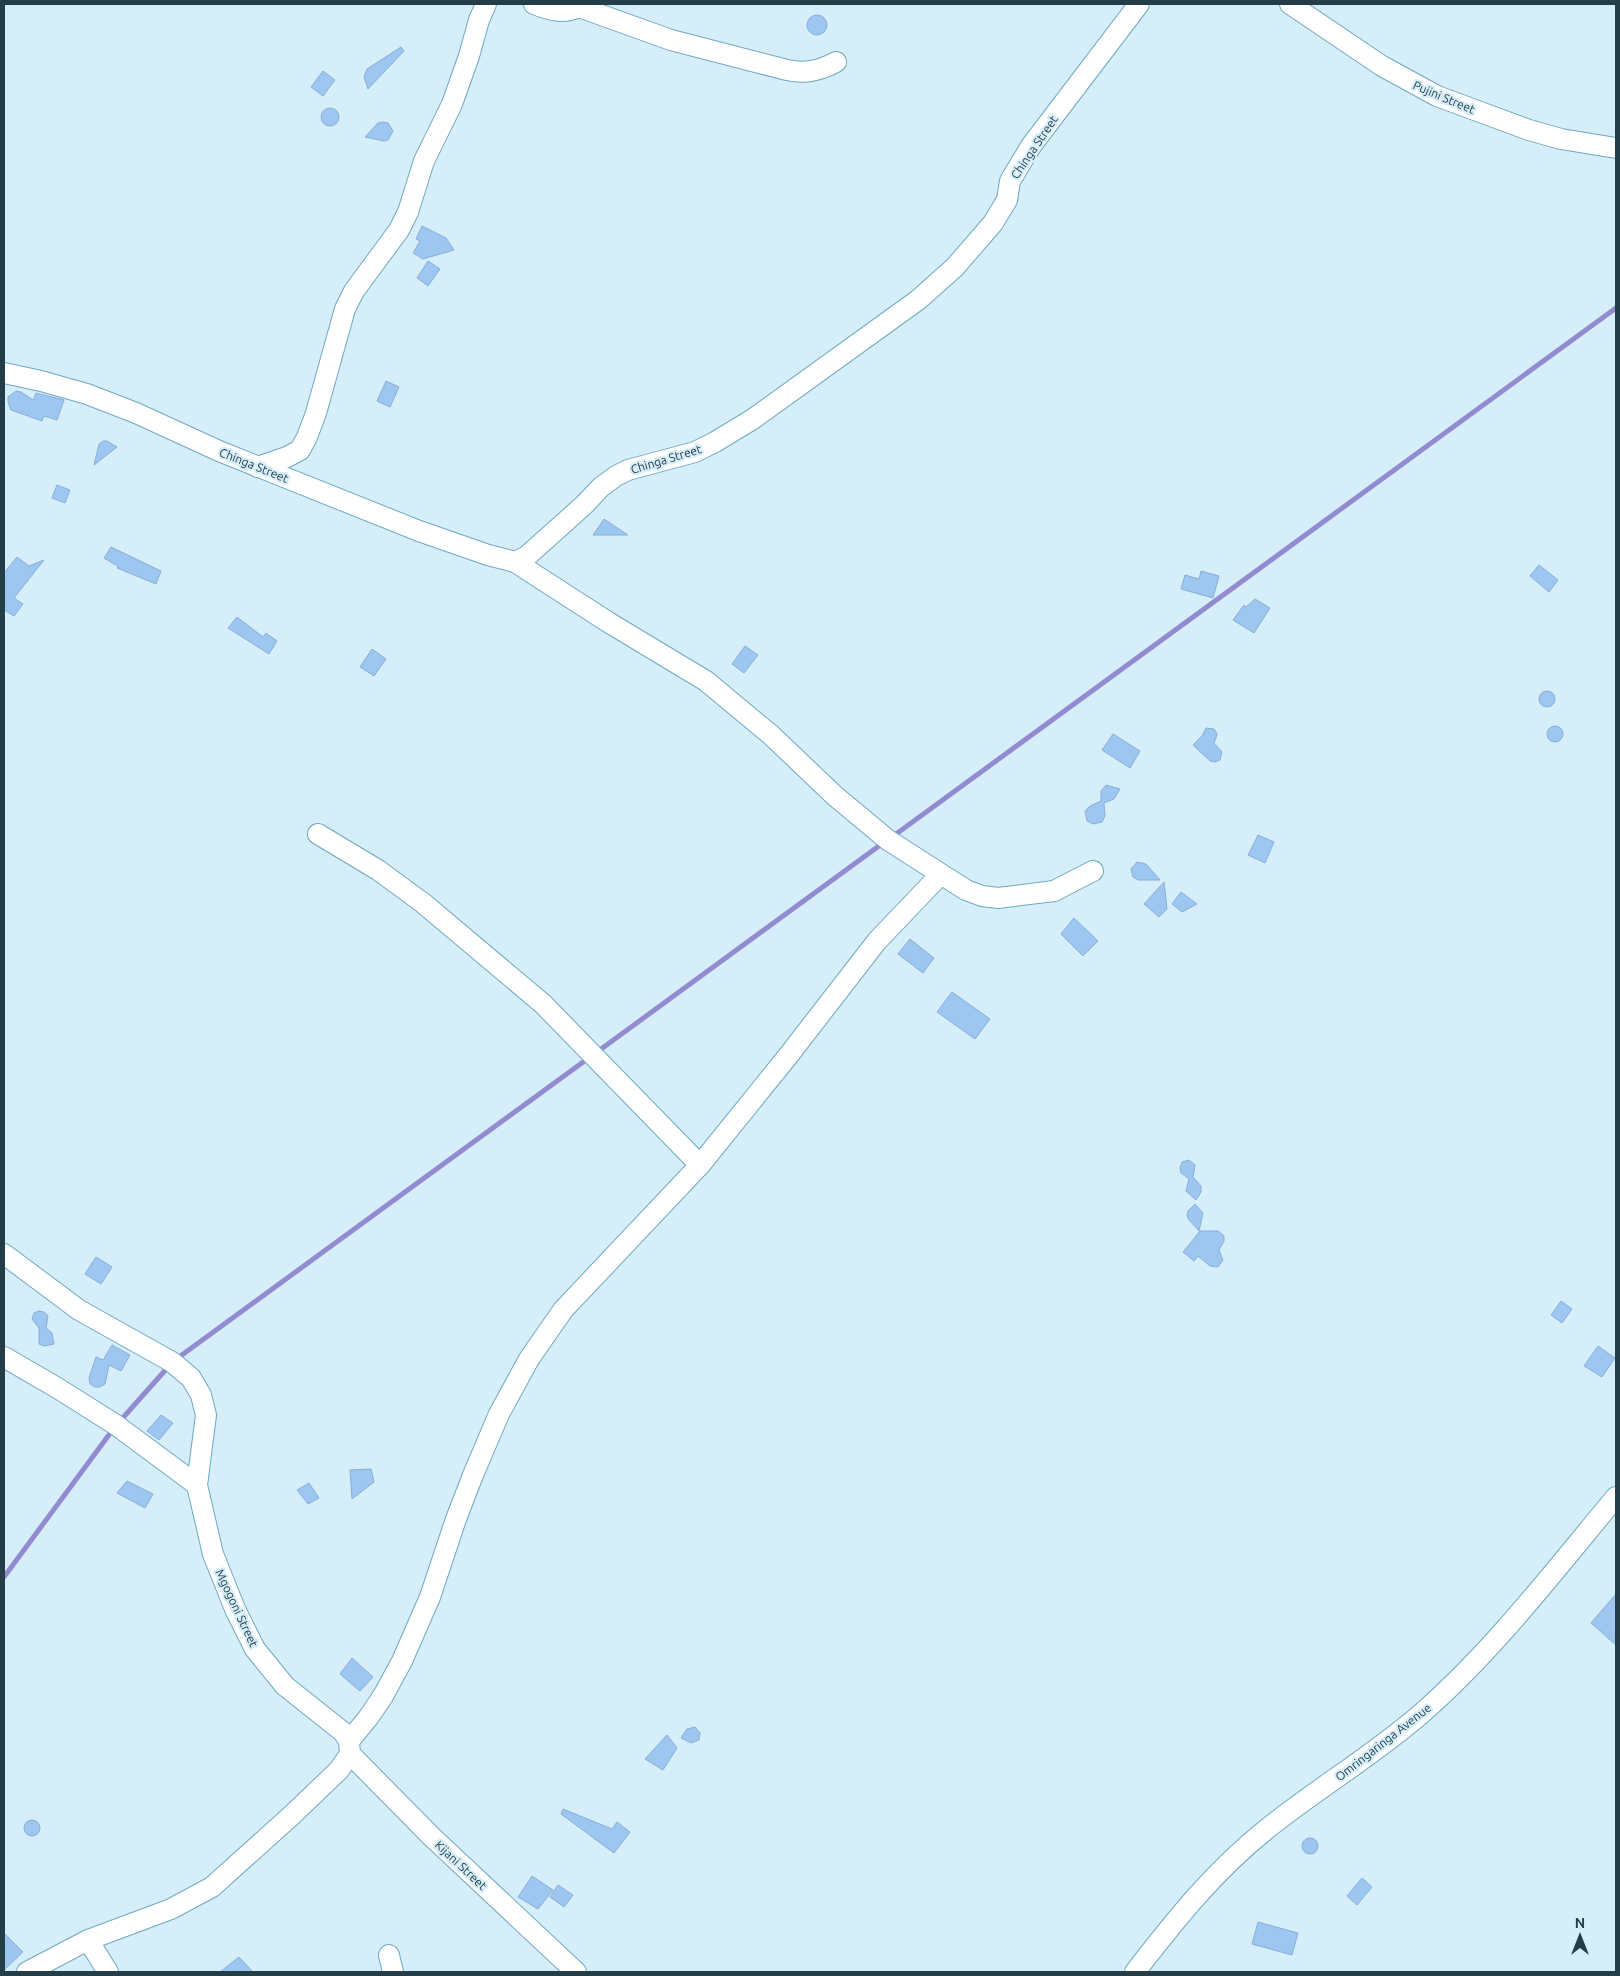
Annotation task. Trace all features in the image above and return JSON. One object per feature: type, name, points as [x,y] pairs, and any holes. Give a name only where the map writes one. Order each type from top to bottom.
[{"type":"street","points":[[258,466],[287,457],[300,450],[307,436],[316,414],[344,308],[354,291],[399,230],[408,212],[424,161],[452,104],[486,4]]},
{"type":"street","points":[[534,4],[560,11],[580,5],[671,40],[799,73],[812,72],[836,62]]},
{"type":"street","name":"Chinga Street","points":[[4,372],[87,394],[177,433],[419,531],[488,555],[515,562],[526,556],[584,505],[601,487],[616,476],[628,470],[696,452],[715,442],[752,419],[918,300],[955,267],[993,224],[1007,200],[1010,180],[1031,146],[1139,4]]},
{"type":"street","name":"Pujini Street","points":[[1290,4],[1382,66],[1437,96],[1529,130],[1561,139],[1616,148]]},
{"type":"street","points":[[515,562],[608,622],[706,681],[771,735],[835,796],[888,840],[966,890],[982,896],[998,898],[1054,891],[1093,871]]},
{"type":"street","points":[[318,834],[378,870],[415,898],[543,1004],[700,1164]]},
{"type":"street","points":[[26,1972],[88,1940],[171,1909],[212,1887],[339,1770],[349,1747],[402,1661],[430,1597],[473,1475],[499,1414],[529,1359],[563,1310],[700,1164],[788,1056],[876,941],[940,875]]},
{"type":"street","name":"Mgogoni Street","points":[[4,1254],[79,1310],[172,1362],[191,1378],[200,1395],[206,1415],[197,1485],[213,1554],[235,1609],[255,1650],[285,1686],[343,1732],[349,1747]]},
{"type":"street","points":[[4,1357],[59,1388],[116,1425],[197,1485]]},
{"type":"street","name":"Omringaringa Avenue","points":[[1136,1972],[1187,1906],[1223,1868],[1267,1828],[1398,1733],[1452,1686],[1492,1646],[1616,1497]]},
{"type":"street","name":"Kijani Street","points":[[349,1747],[432,1837],[576,1972]]},
{"type":"street","points":[[88,1940],[108,1972]]},
{"type":"building","points":[[817,15],[824,18],[827,25],[824,32],[817,35],[810,32],[807,25],[810,18]]},
{"type":"building","points":[[401,47],[404,51],[368,89],[364,77],[367,69]]},
{"type":"building","points":[[323,71],[335,80],[323,96],[311,87]]},
{"type":"building","points":[[326,108],[334,108],[339,113],[337,124],[326,126],[321,121],[321,113]]},
{"type":"building","points":[[378,123],[388,123],[393,131],[388,140],[384,141],[365,137]]},
{"type":"building","points":[[422,226],[446,238],[454,250],[423,259],[413,253],[420,241],[416,239]]},
{"type":"building","points":[[428,261],[440,269],[428,286],[417,278]]},
{"type":"building","points":[[386,381],[399,387],[390,407],[377,401]]},
{"type":"building","points":[[16,391],[33,400],[36,393],[64,400],[57,420],[44,416],[42,421],[11,410],[8,397]]},
{"type":"building","points":[[107,441],[117,447],[94,465],[99,444]]},
{"type":"building","points":[[57,485],[70,490],[65,503],[52,498]]},
{"type":"building","points":[[604,519],[628,535],[593,535]]},
{"type":"building","points":[[111,547],[161,571],[156,584],[117,568],[119,567],[104,558]]},
{"type":"building","points":[[17,557],[29,566],[44,560],[14,598],[23,604],[14,616],[4,610],[4,573]]},
{"type":"building","points":[[1539,565],[1558,580],[1549,592],[1530,576]]},
{"type":"building","points":[[1201,571],[1219,576],[1213,598],[1181,589],[1185,575],[1199,579]]},
{"type":"building","points":[[1255,599],[1270,608],[1254,633],[1233,620],[1244,605],[1246,607]]},
{"type":"building","points":[[237,617],[263,637],[266,633],[277,641],[269,654],[228,628]]},
{"type":"building","points":[[745,646],[758,655],[744,673],[732,664]]},
{"type":"building","points":[[372,649],[386,659],[374,676],[360,667]]},
{"type":"building","points":[[1547,691],[1553,693],[1555,699],[1553,705],[1547,707],[1541,705],[1539,699],[1541,693]]},
{"type":"building","points":[[1555,726],[1561,728],[1563,734],[1561,740],[1555,742],[1549,740],[1547,734],[1549,728]]},
{"type":"building","points":[[1206,728],[1214,729],[1216,732],[1217,735],[1214,743],[1222,752],[1220,760],[1215,762],[1210,761],[1193,745],[1202,736]]},
{"type":"building","points":[[1113,734],[1140,751],[1130,768],[1102,750]]},
{"type":"building","points":[[1106,785],[1120,789],[1114,799],[1104,803],[1105,816],[1102,822],[1093,824],[1087,821],[1085,811],[1090,806],[1101,801],[1101,791]]},
{"type":"building","points":[[1258,835],[1274,842],[1265,863],[1248,855]]},
{"type":"building","points":[[1137,862],[1146,864],[1160,880],[1138,880],[1133,877],[1131,869]]},
{"type":"building","points":[[1164,882],[1167,909],[1159,917],[1144,904]]},
{"type":"building","points":[[1181,892],[1197,904],[1182,912],[1172,904]]},
{"type":"building","points":[[1074,918],[1098,941],[1083,956],[1061,934]]},
{"type":"building","points":[[910,939],[934,958],[923,973],[898,954]]},
{"type":"building","points":[[952,992],[990,1019],[975,1039],[937,1012]]},
{"type":"building","points":[[1189,1160],[1195,1165],[1193,1177],[1201,1186],[1201,1192],[1196,1200],[1186,1191],[1189,1179],[1181,1173],[1180,1168],[1182,1162]]},
{"type":"building","points":[[1195,1204],[1203,1213],[1199,1231],[1187,1216],[1188,1211]]},
{"type":"building","points":[[1200,1231],[1218,1231],[1224,1236],[1224,1241],[1219,1250],[1223,1260],[1218,1267],[1210,1266],[1198,1256],[1194,1261],[1183,1252]]},
{"type":"building","points":[[96,1257],[112,1267],[101,1284],[85,1274]]},
{"type":"building","points":[[1561,1301],[1572,1309],[1562,1323],[1551,1315]]},
{"type":"building","points":[[44,1312],[48,1316],[46,1328],[52,1333],[54,1344],[44,1346],[39,1344],[39,1328],[32,1319],[34,1313]]},
{"type":"building","points":[[112,1345],[130,1355],[121,1371],[109,1365],[105,1384],[95,1387],[90,1384],[89,1378],[96,1357],[103,1360]]},
{"type":"building","points":[[1598,1346],[1615,1358],[1602,1377],[1584,1366]]},
{"type":"building","points":[[161,1415],[173,1423],[159,1440],[147,1431]]},
{"type":"building","points":[[371,1469],[374,1482],[352,1499],[350,1470]]},
{"type":"building","points":[[127,1481],[153,1494],[145,1508],[117,1493]]},
{"type":"building","points":[[309,1483],[319,1498],[308,1504],[297,1490]]},
{"type":"building","points":[[1616,1594],[1616,1645],[1591,1623]]},
{"type":"building","points":[[352,1658],[373,1677],[360,1691],[340,1674]]},
{"type":"building","points":[[695,1727],[700,1733],[699,1740],[691,1743],[681,1738],[687,1729]]},
{"type":"building","points":[[667,1735],[677,1748],[663,1770],[645,1759]]},
{"type":"building","points":[[563,1809],[612,1829],[617,1822],[630,1832],[614,1853],[561,1814]]},
{"type":"building","points":[[32,1820],[38,1822],[40,1828],[38,1834],[32,1836],[26,1834],[24,1828],[26,1822]]},
{"type":"building","points":[[1310,1838],[1316,1840],[1318,1846],[1316,1852],[1310,1854],[1304,1852],[1302,1846],[1304,1840]]},
{"type":"building","points":[[532,1876],[553,1890],[538,1909],[518,1897]]},
{"type":"building","points":[[1362,1878],[1372,1887],[1357,1905],[1347,1896]]},
{"type":"building","points":[[558,1885],[573,1895],[564,1907],[550,1897]]},
{"type":"building","points":[[1258,1922],[1298,1933],[1292,1955],[1252,1944]]},
{"type":"building","points":[[4,1933],[23,1952],[4,1970]]},
{"type":"building","points":[[239,1957],[253,1972],[220,1972]]},
{"type":"waterway","points":[[892,837],[1616,308]]},
{"type":"waterway","points":[[597,1052],[883,843]]},
{"type":"waterway","points":[[175,1360],[590,1057]]},
{"type":"waterway","points":[[120,1421],[169,1366]]},
{"type":"waterway","points":[[4,1577],[114,1428]]}]
